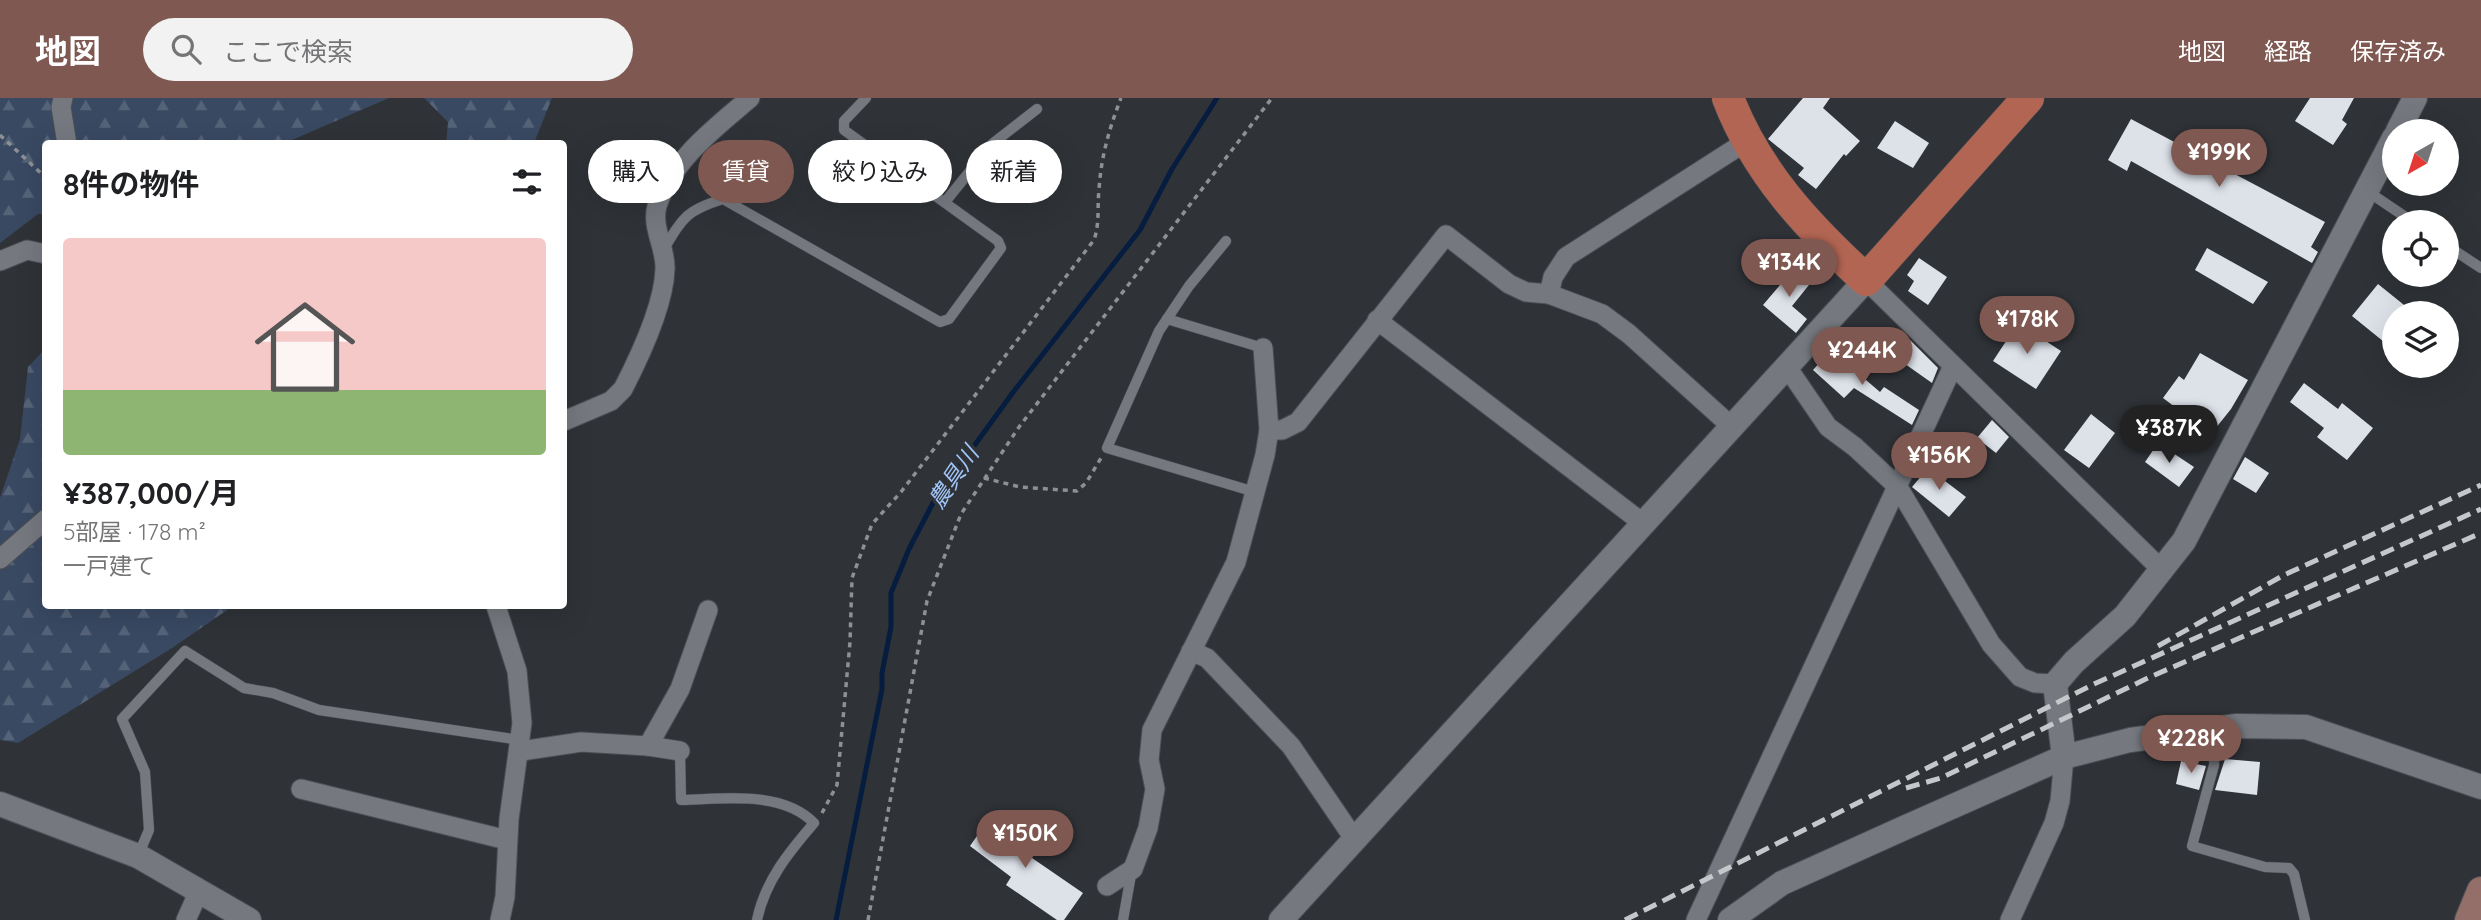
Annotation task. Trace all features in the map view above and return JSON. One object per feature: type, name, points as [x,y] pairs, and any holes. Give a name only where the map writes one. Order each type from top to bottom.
[{"type":"main road","points":[[1728,98],[1746,141],[1789,203],[1866,280],[2028,98]]},
{"type":"main road","points":[[2469,920],[2481,891]]},
{"type":"street","points":[[64,98],[61,107],[66,140]]},
{"type":"street","points":[[567,420],[611,401],[622,389],[663,288],[664,249],[658,233],[656,209],[664,190],[704,138],[750,98]]},
{"type":"street","points":[[2404,119],[2415,98]]},
{"type":"street","points":[[1549,294],[1553,277],[1566,257],[1746,141]]},
{"type":"street","points":[[2010,920],[2054,823],[2060,801],[2064,757],[2055,684],[2074,662],[2126,616],[2163,571],[2195,519],[2382,161]]},
{"type":"street","points":[[1269,430],[1282,430],[1298,422],[1446,235],[1509,284],[1526,292],[1549,294],[1602,314],[1629,334],[1731,426]]},
{"type":"street","points":[[0,261],[27,250],[42,253]]},
{"type":"street","points":[[1281,920],[1866,280],[2163,571]]},
{"type":"street","points":[[1377,320],[1643,524]]},
{"type":"street","points":[[1107,886],[1132,869],[1154,802],[1149,741],[1236,562],[1269,430],[1263,348]]},
{"type":"street","points":[[1787,366],[1828,428],[1855,447],[1898,487],[1991,644],[2021,677],[2035,683],[2055,684]]},
{"type":"street","points":[[1696,920],[1953,366]]},
{"type":"street","points":[[0,559],[42,522]]},
{"type":"street","points":[[497,609],[521,689],[520,751],[507,840],[505,897],[500,920]]},
{"type":"street","points":[[649,746],[680,689],[708,610]]},
{"type":"street","points":[[1191,651],[1206,658],[1292,746],[1355,840]]},
{"type":"street","points":[[1730,920],[1782,883],[2064,757],[2130,740],[2215,728],[2283,725],[2306,727],[2481,787]]},
{"type":"street","points":[[520,751],[581,742],[649,746],[680,751]]},
{"type":"street","points":[[302,789],[507,840]]},
{"type":"street","points":[[0,804],[138,856],[249,920]]},
{"type":"street","points":[[186,920],[199,891]]},
{"type":"lane","points":[[858,140],[844,130],[844,121],[866,98]]},
{"type":"lane","points":[[952,193],[992,144],[1037,109]]},
{"type":"lane","points":[[2366,191],[2395,210]]},
{"type":"lane","points":[[664,249],[692,208],[723,199],[940,322],[949,319],[1002,248],[998,241],[946,203]]},
{"type":"lane","points":[[1226,241],[1167,319],[1107,447],[1255,492]]},
{"type":"lane","points":[[2459,254],[2481,268]]},
{"type":"lane","points":[[1167,319],[1263,348]]},
{"type":"lane","points":[[138,856],[149,830],[145,772],[122,719],[185,651],[244,688],[274,693],[319,710],[513,739],[520,751]]},
{"type":"lane","points":[[2215,728],[2214,765],[2192,846],[2265,867],[2289,869],[2294,874],[2305,920]]},
{"type":"lane","points":[[680,751],[681,800],[744,799],[778,804],[794,807],[814,823],[771,879],[757,920]]},
{"type":"lane","points":[[1123,920],[1132,869]]},
{"type":"path","points":[[814,823],[827,808],[837,785],[850,642],[849,606],[858,556],[872,524],[901,492],[1094,240],[1100,223],[1098,193],[1104,142],[1121,98]]},
{"type":"path","points":[[868,920],[927,601],[961,514],[1019,427],[1272,98]]},
{"type":"path","points":[[0,135],[42,174]]},
{"type":"path","points":[[984,478],[1020,487],[1077,491],[1086,483],[1107,447]]},
{"type":"green space","points":[[0,98],[389,98],[292,140],[42,140],[42,214],[38,214],[0,243]]},
{"type":"green space","points":[[424,98],[552,98],[535,140],[446,140],[448,122]]},
{"type":"green space","points":[[42,352],[42,609],[229,609],[172,648],[18,743],[0,740],[0,498],[20,439],[28,367]]},
{"type":"building","points":[[1803,98],[1830,98],[1823,108],[1860,141],[1846,156],[1844,154],[1816,189],[1798,175],[1804,168],[1768,139]]},
{"type":"building","points":[[2310,98],[2354,98],[2342,120],[2347,124],[2333,145],[2295,121]]},
{"type":"building","points":[[2131,119],[2325,222],[2311,247],[2318,252],[2312,263],[2131,161],[2127,171],[2108,160]]},
{"type":"building","points":[[1895,121],[1929,143],[1913,168],[1877,148]]},
{"type":"building","points":[[2207,248],[2268,282],[2253,304],[2195,270]]},
{"type":"building","points":[[1919,258],[1947,277],[1928,305],[1908,291],[1914,281],[1907,275]]},
{"type":"building","points":[[1796,266],[1813,280],[1792,306],[1807,319],[1796,333],[1763,305]]},
{"type":"building","points":[[2378,284],[2399,301],[2382,301],[2382,340],[2352,316]]},
{"type":"building","points":[[2018,323],[2061,351],[2036,389],[1993,361]]},
{"type":"building","points":[[1910,340],[1938,368],[1932,383],[1898,359]]},
{"type":"building","points":[[1831,350],[1880,392],[1884,387],[1919,410],[1912,425],[1854,388],[1844,398],[1813,370]]},
{"type":"building","points":[[2200,353],[2248,380],[2231,409],[2211,434],[2163,398],[2179,376],[2184,380]]},
{"type":"building","points":[[2304,383],[2338,409],[2342,403],[2373,428],[2347,460],[2317,437],[2324,428],[2290,402]]},
{"type":"building","points":[[2091,414],[2115,433],[2089,468],[2064,450]]},
{"type":"building","points":[[1992,420],[2009,437],[1996,453],[1977,438]]},
{"type":"building","points":[[2158,443],[2194,467],[2179,487],[2145,462]]},
{"type":"building","points":[[2245,457],[2269,473],[2256,493],[2233,479]]},
{"type":"building","points":[[1928,468],[1966,497],[1949,517],[1912,487]]},
{"type":"building","points":[[2225,759],[2260,762],[2257,795],[2215,790]]},
{"type":"building","points":[[2181,761],[2206,766],[2199,790],[2176,784]]},
{"type":"building","points":[[993,813],[1021,834],[1013,845],[1083,893],[1064,920],[1057,920],[1006,885],[1011,877],[970,846]]},
{"type":"waterway","name":"農具川","points":[[836,920],[882,689],[882,673],[891,627],[891,593],[909,549],[934,501],[1014,391],[1140,230],[1172,169],[1217,98]]},
{"type":"railway","points":[[2158,646],[2284,575],[2481,485]]},
{"type":"railway","points":[[1625,920],[2092,685],[2481,509]]},
{"type":"railway","points":[[1906,788],[1941,778],[2150,677],[2481,533]]}]
